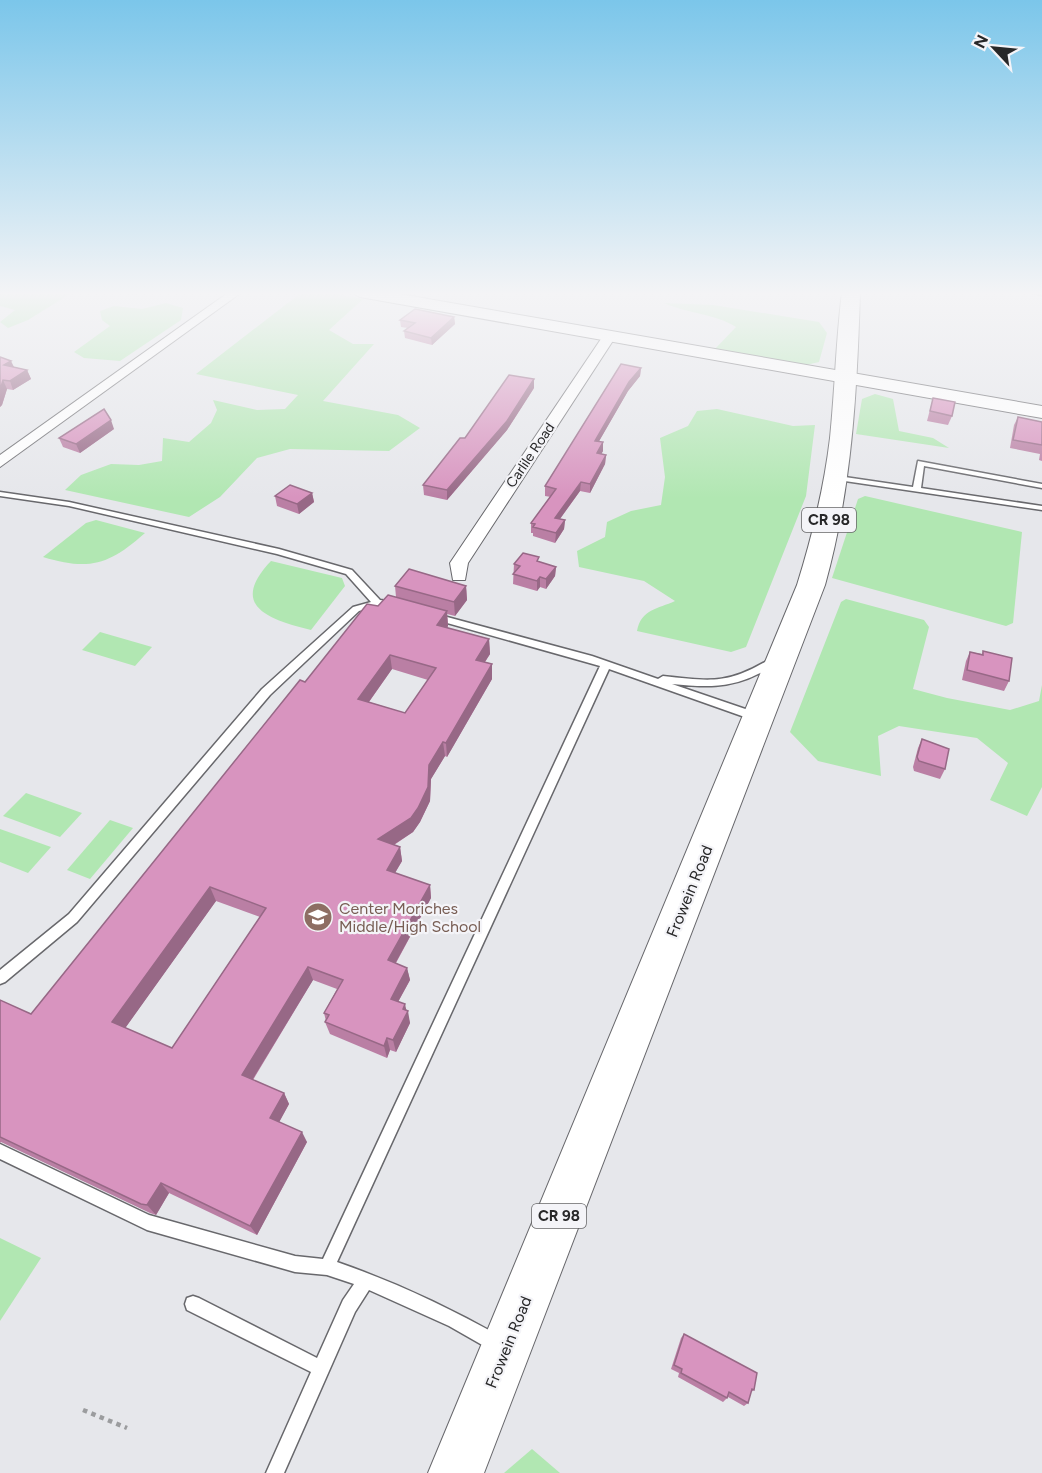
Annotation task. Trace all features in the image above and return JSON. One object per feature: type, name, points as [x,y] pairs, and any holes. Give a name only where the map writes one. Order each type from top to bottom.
[{"type":"main road","points":[[749,361],[1042,412]]},
{"type":"main road","name":"Frowein Road","points":[[456,1473],[816,570],[838,478],[847,361]]},
{"type":"street","points":[[0,462],[141,361]]},
{"type":"street","name":"Carlile Road","points":[[459,576],[459,563],[594,361]]},
{"type":"lane","points":[[917,489],[921,463],[1042,486]]},
{"type":"lane","points":[[838,478],[1042,508]]},
{"type":"lane","points":[[0,494],[69,504],[279,552],[349,572],[377,603]]},
{"type":"lane","points":[[0,978],[73,918],[258,700],[350,613],[363,606],[377,603],[418,612],[606,664],[758,718]]},
{"type":"lane","points":[[646,677],[725,684],[744,679],[783,654]]},
{"type":"lane","points":[[327,1268],[606,664]]},
{"type":"lane","points":[[0,1150],[147,1222],[295,1264],[327,1268],[366,1280],[455,1320],[506,1348]]},
{"type":"lane","points":[[275,1473],[349,1306],[366,1280]]},
{"type":"lane","points":[[193,1304],[322,1369]]},
{"type":"path","points":[[83,1410],[127,1428]]},
{"type":"green space","points":[[213,361],[359,361],[323,401],[398,415],[420,428],[389,451],[290,449],[257,458],[220,497],[189,517],[65,490],[81,475],[111,464],[139,465],[162,461],[163,438],[189,442],[211,423],[217,410],[213,400],[257,410],[285,409],[298,395],[196,374]]},
{"type":"green space","points":[[780,361],[819,361],[806,365]]},
{"type":"green space","points":[[875,394],[893,399],[899,431],[933,438],[949,448],[856,434],[862,399]]},
{"type":"green space","points":[[717,409],[793,426],[815,425],[806,496],[746,647],[731,652],[637,631],[646,614],[675,601],[644,581],[579,567],[577,551],[605,537],[607,522],[631,511],[661,505],[665,477],[660,438],[688,426],[697,411]]},
{"type":"green space","points":[[865,496],[1022,532],[1013,623],[1006,626],[832,578],[858,499]]},
{"type":"green space","points":[[96,520],[145,533],[120,552],[98,562],[73,564],[43,557],[86,523]]},
{"type":"green space","points":[[271,561],[342,578],[345,586],[311,630],[281,621],[259,609],[254,600],[253,589],[259,576]]},
{"type":"green space","points":[[846,599],[924,620],[929,627],[913,689],[1010,710],[1039,701],[1042,685],[1042,787],[1027,816],[990,800],[1008,763],[977,738],[899,726],[878,736],[881,776],[818,761],[790,732],[841,602]]},
{"type":"green space","points":[[100,632],[152,647],[135,666],[82,650]]},
{"type":"green space","points":[[26,793],[82,813],[60,837],[3,816]]},
{"type":"green space","points":[[110,820],[133,828],[90,879],[67,870]]},
{"type":"green space","points":[[0,829],[51,847],[28,873],[0,862]]},
{"type":"green space","points":[[0,1238],[41,1258],[0,1321]]},
{"type":"green space","points":[[532,1449],[560,1473],[504,1473]]},
{"type":"building","points":[[0,361],[10,361],[4,365],[27,370],[10,381],[3,380],[0,390]]},
{"type":"building","points":[[621,364],[641,368],[629,382],[595,441],[603,442],[597,453],[606,455],[590,484],[581,482],[555,518],[565,520],[556,533],[533,527],[535,524],[531,523],[556,489],[545,486]]},
{"type":"building","points":[[509,375],[534,379],[507,421],[447,490],[423,485],[460,438],[465,438]]},
{"type":"building","points":[[933,398],[955,402],[952,416],[930,411]]},
{"type":"building","points":[[104,409],[111,420],[76,444],[59,438]]},
{"type":"building","points":[[1018,417],[1042,422],[1042,445],[1013,440]]},
{"type":"building","points":[[290,485],[312,493],[297,504],[275,496]]},
{"type":"building","points":[[523,553],[539,557],[537,561],[556,567],[546,579],[540,577],[537,581],[513,574],[520,566],[514,564]]},
{"type":"building","points":[[409,569],[466,586],[454,602],[395,586]]},
{"type":"building","points":[[388,595],[447,611],[437,625],[489,639],[476,660],[492,664],[446,743],[443,742],[429,765],[428,787],[418,808],[411,818],[378,839],[400,847],[387,870],[430,885],[388,960],[407,968],[391,999],[405,1004],[403,1009],[408,1011],[393,1040],[387,1038],[384,1046],[325,1022],[329,1015],[324,1013],[343,980],[308,967],[242,1075],[284,1093],[270,1118],[302,1132],[250,1226],[161,1183],[147,1205],[141,1204],[0,1137],[0,1000],[31,1014],[300,680],[305,682],[367,604],[378,606]],"holes":[[[390,655],[436,668],[405,713],[358,699]],[[210,887],[266,908],[172,1048],[112,1022]]]},
{"type":"building","points":[[983,651],[1012,658],[1009,681],[967,670],[970,652],[983,655]]},
{"type":"building","points":[[922,739],[949,749],[945,769],[919,761],[917,757]]},
{"type":"building","points":[[684,1334],[757,1373],[754,1390],[752,1389],[748,1403],[729,1392],[727,1398],[681,1373],[682,1369],[674,1365]]},
{"type":"place","name":"Center Moriches Middle/High School","points":[[318,917]]}]
